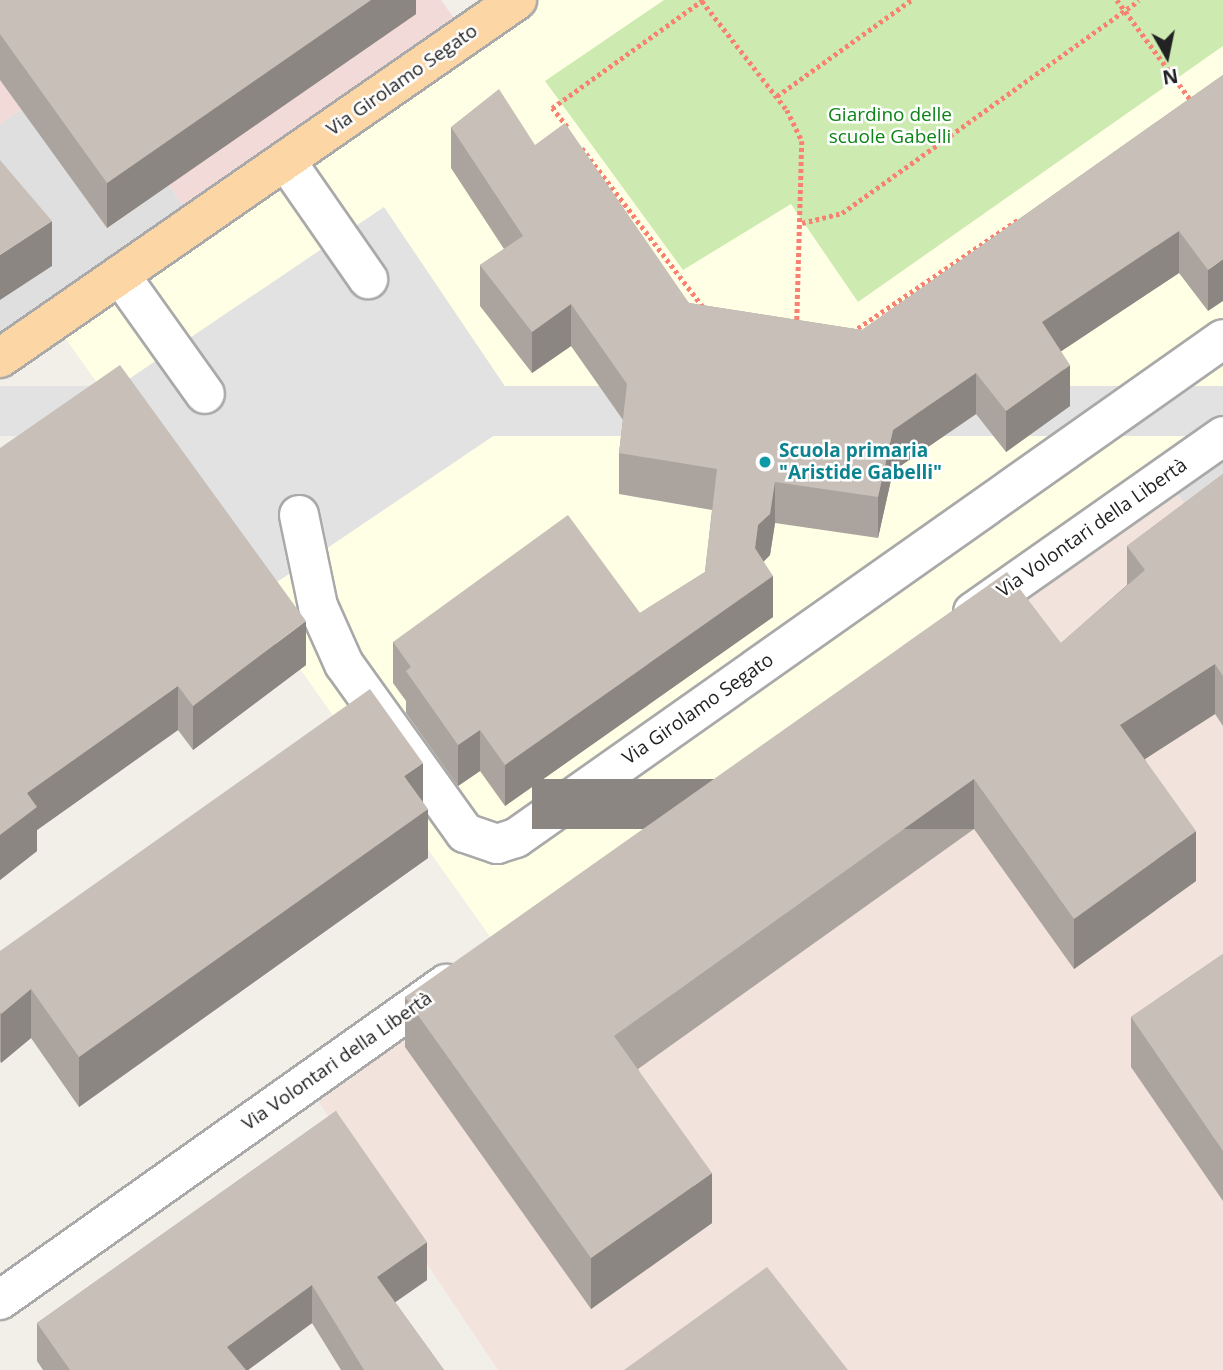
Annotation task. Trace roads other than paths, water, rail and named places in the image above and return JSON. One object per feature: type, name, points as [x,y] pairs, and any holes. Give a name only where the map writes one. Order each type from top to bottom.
[{"type":"main road","name":"Via Girolamo Segato","points":[[0,358],[517,0]]},
{"type":"street","points":[[286,160],[368,279]]},
{"type":"street","points":[[120,275],[205,394]]},
{"type":"street","name":"Via Girolamo Segato","points":[[299,514],[318,606],[344,664],[465,833],[497,844],[516,838],[1223,339]]},
{"type":"street","name":"Via Volontari della Libertà","points":[[939,636],[1223,436]]},
{"type":"street","name":"Via Volontari della Libertà","points":[[0,1300],[474,964]]},
{"type":"place","name":"Scuola primaria \"Aristide Gabelli\"","points":[[765,462]]},
{"type":"park label","name":"Giardino delle scuole Gabelli","points":[[890,126]]}]
